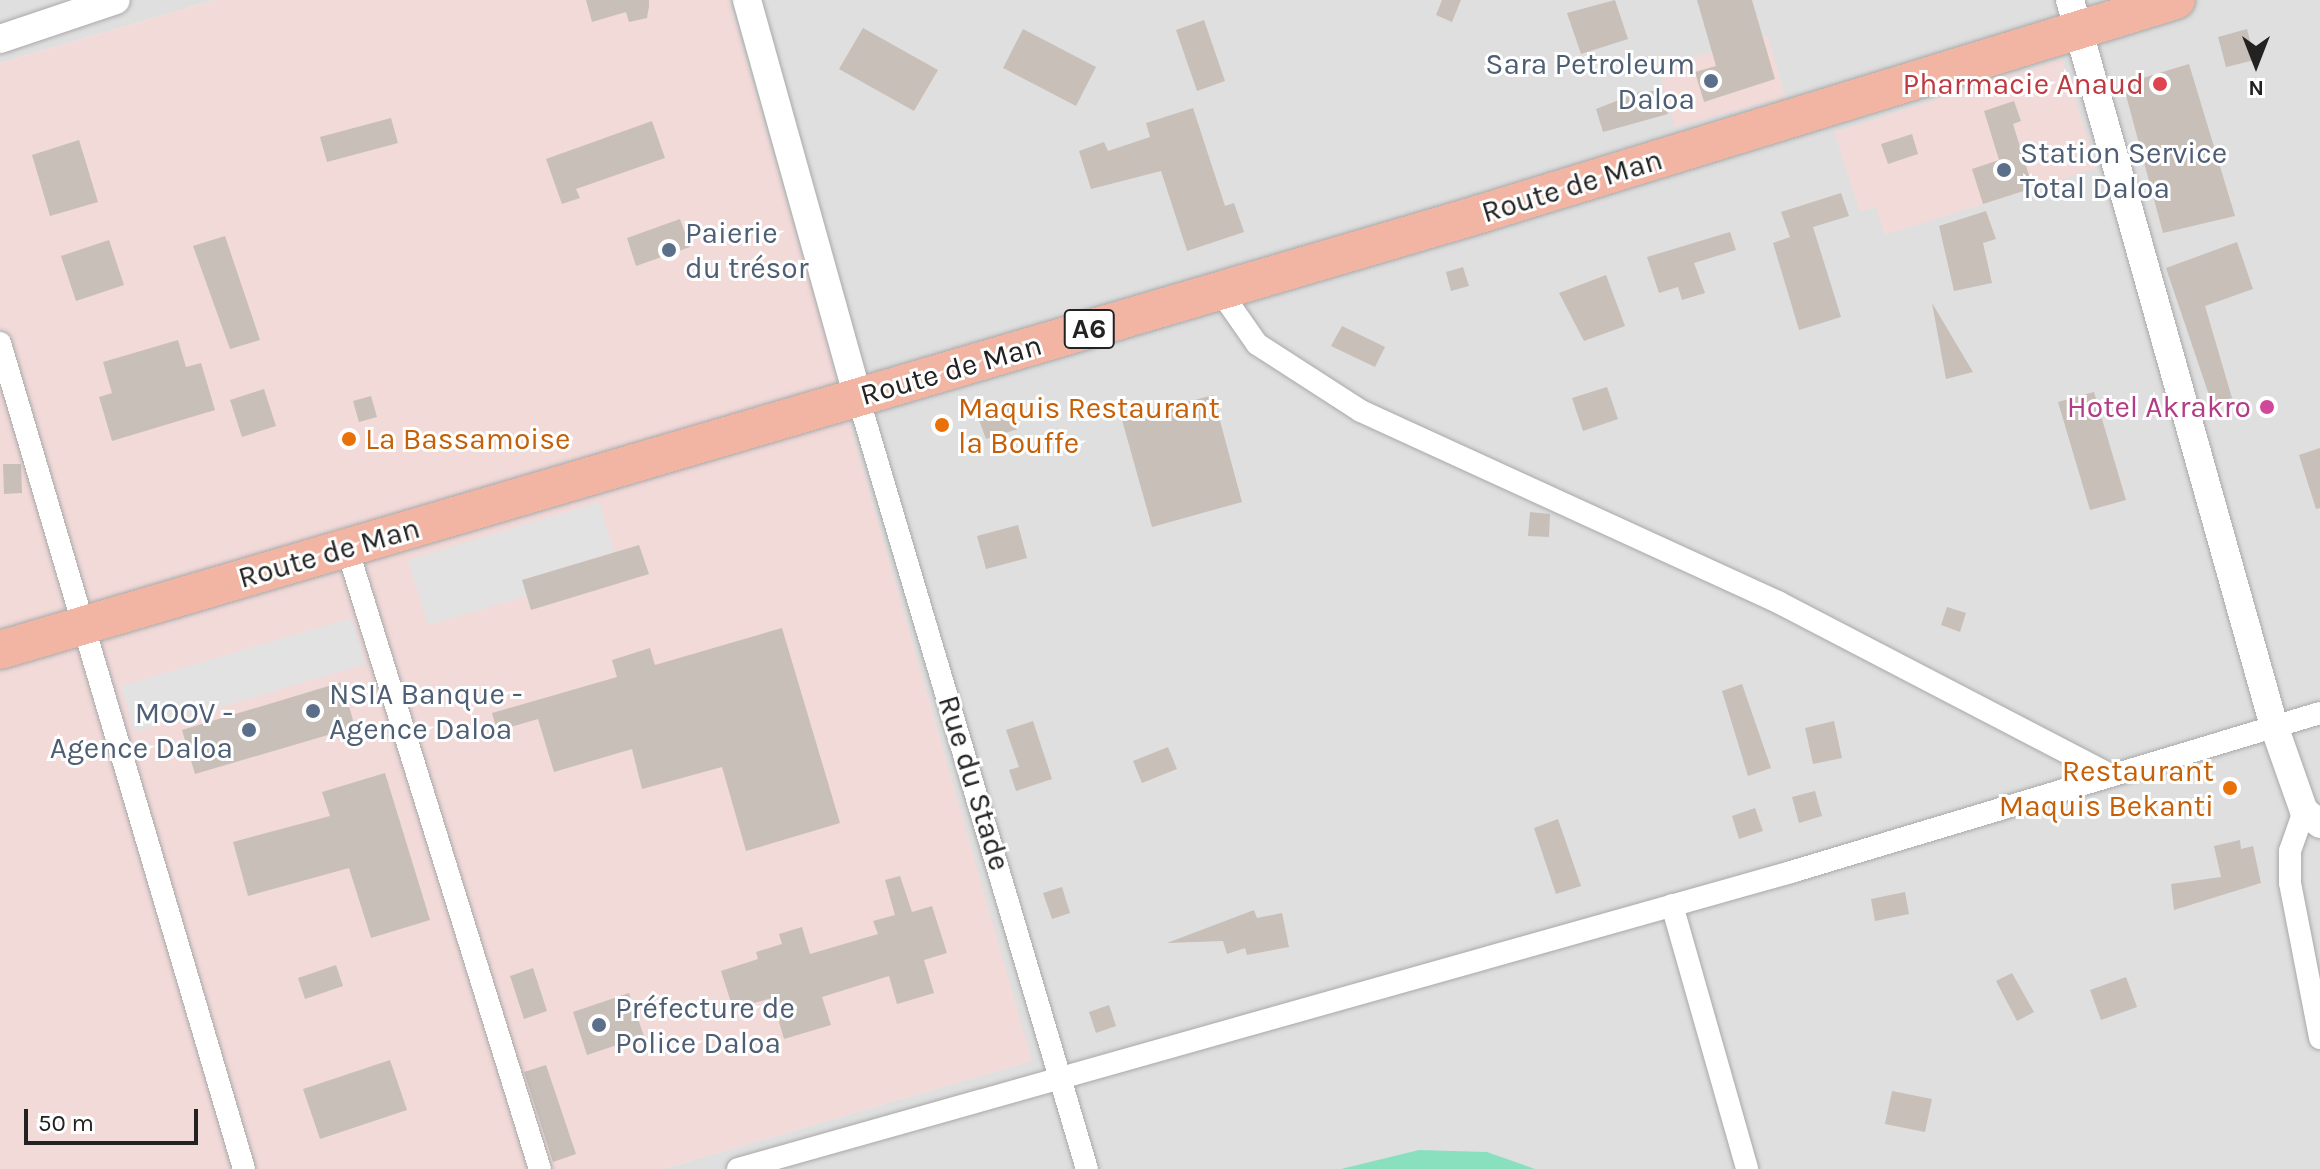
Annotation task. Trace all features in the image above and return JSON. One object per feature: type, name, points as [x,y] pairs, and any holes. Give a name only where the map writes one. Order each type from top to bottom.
[{"type":"highway","name":"Route de Man","points":[[0,650],[1220,291],[2075,15],[2176,0]]},
{"type":"street","points":[[0,39],[116,0]]},
{"type":"street","points":[[747,0],[858,397]]},
{"type":"street","points":[[2075,15],[2274,726],[2312,817],[2290,851],[2290,883],[2320,1038]]},
{"type":"street","points":[[1220,291],[1257,344],[1361,411],[1778,602],[2111,775]]},
{"type":"street","points":[[0,343],[89,624],[104,704],[244,1169]]},
{"type":"street","name":"Rue du Stade","points":[[858,397],[1087,1169]]},
{"type":"street","points":[[347,548],[540,1169]]},
{"type":"street","points":[[738,1169],[1060,1075],[1672,905],[2320,713]]},
{"type":"street","points":[[1672,905],[1747,1169]]},
{"type":"shaded area","points":[[0,0],[214,0],[0,63]]},
{"type":"shaded area","points":[[214,0],[729,0],[1032,1061],[663,1169],[0,1169],[0,63]]},
{"type":"shaded area","points":[[729,0],[2320,0],[2320,1169],[663,1169],[1031,1061]]},
{"type":"shaded area","points":[[1768,36],[1785,97],[1675,127],[1658,67]]},
{"type":"shaded area","points":[[2062,59],[2097,168],[1885,235],[1876,207],[1860,212],[1834,132]]},
{"type":"shaded area","points":[[599,502],[614,552],[523,580],[527,596],[428,625],[408,560]]},
{"type":"shaded area","points":[[352,618],[366,664],[135,732],[121,686]]},
{"type":"green space","points":[[1419,1150],[1487,1152],[1535,1169],[1341,1169]]},
{"type":"building","points":[[586,0],[649,0],[647,18],[629,22],[626,12],[592,22]]},
{"type":"building","points":[[1442,0],[1461,0],[1452,22],[1436,15]]},
{"type":"building","points":[[1615,0],[1628,39],[1581,54],[1567,13]]},
{"type":"building","points":[[1697,0],[1752,0],[1775,79],[1704,102],[1695,72],[1716,66]]},
{"type":"building","points":[[1204,20],[1225,81],[1197,91],[1176,30]]},
{"type":"building","points":[[863,28],[938,70],[914,111],[839,69]]},
{"type":"building","points":[[1023,29],[1096,67],[1076,106],[1003,68]]},
{"type":"building","points":[[2247,29],[2255,60],[2226,67],[2218,37]]},
{"type":"building","points":[[2189,64],[2235,216],[2163,233],[2123,84]]},
{"type":"building","points":[[1642,91],[1661,91],[1668,114],[1603,132],[1596,109]]},
{"type":"building","points":[[2014,101],[2021,121],[2013,124],[2033,188],[1983,204],[1972,169],[1999,160],[1984,111]]},
{"type":"building","points":[[1193,108],[1225,206],[1234,203],[1244,232],[1187,251],[1161,171],[1091,189],[1079,151],[1104,142],[1108,151],[1150,137],[1146,123]]},
{"type":"building","points":[[391,118],[398,143],[327,162],[320,137]]},
{"type":"building","points":[[652,121],[665,158],[576,189],[580,198],[562,204],[546,159]]},
{"type":"building","points":[[1912,134],[1918,154],[1888,164],[1881,144]]},
{"type":"building","points":[[79,140],[98,202],[50,216],[32,155]]},
{"type":"building","points":[[1841,193],[1849,216],[1813,227],[1841,317],[1799,330],[1773,243],[1790,237],[1781,212]]},
{"type":"building","points":[[1986,211],[1996,239],[1983,243],[1992,283],[1954,291],[1939,226]]},
{"type":"building","points":[[680,219],[690,247],[636,266],[627,238]]},
{"type":"building","points":[[1730,232],[1736,250],[1694,263],[1705,293],[1682,300],[1678,287],[1659,293],[1647,257]]},
{"type":"building","points":[[225,236],[260,340],[230,349],[193,246]]},
{"type":"building","points":[[109,240],[124,285],[76,301],[61,256]]},
{"type":"building","points":[[2237,242],[2253,289],[2205,306],[2232,398],[2212,404],[2166,268]]},
{"type":"building","points":[[1463,267],[1469,286],[1451,291],[1446,272]]},
{"type":"building","points":[[1606,275],[1625,326],[1584,341],[1559,293]]},
{"type":"building","points":[[1932,303],[1973,372],[1946,379]]},
{"type":"building","points":[[1342,326],[1385,347],[1375,367],[1331,346]]},
{"type":"building","points":[[178,340],[186,367],[201,363],[215,410],[112,441],[99,397],[112,393],[103,362]]},
{"type":"building","points":[[1607,387],[1618,419],[1583,431],[1572,398]]},
{"type":"building","points":[[264,389],[276,426],[242,437],[230,400]]},
{"type":"building","points":[[2094,392],[2126,500],[2090,510],[2058,402]]},
{"type":"building","points":[[1213,395],[1242,502],[1152,527],[1122,420]]},
{"type":"building","points":[[371,396],[377,417],[359,422],[353,401]]},
{"type":"building","points":[[1010,406],[1018,429],[986,439],[978,417]]},
{"type":"building","points":[[2320,448],[2320,508],[2316,509],[2299,455]]},
{"type":"building","points":[[3,464],[21,464],[22,493],[4,494]]},
{"type":"building","points":[[1530,512],[1550,514],[1549,537],[1528,536]]},
{"type":"building","points":[[1018,525],[1027,558],[986,569],[977,536]]},
{"type":"building","points":[[639,545],[649,574],[531,610],[522,580]]},
{"type":"building","points":[[1947,607],[1966,613],[1960,632],[1941,625]]},
{"type":"building","points":[[782,628],[840,823],[746,851],[722,767],[642,789],[632,749],[554,772],[538,719],[497,731],[492,713],[617,677],[612,660],[650,648],[655,665]]},
{"type":"building","points":[[342,682],[355,727],[195,774],[182,730]]},
{"type":"building","points":[[1742,684],[1771,768],[1748,776],[1722,691]]},
{"type":"building","points":[[1033,721],[1052,779],[1016,791],[1009,770],[1019,767],[1006,730]]},
{"type":"building","points":[[1834,721],[1842,758],[1813,764],[1805,728]]},
{"type":"building","points":[[1168,747],[1177,769],[1142,783],[1133,761]]},
{"type":"building","points":[[385,773],[430,920],[371,938],[349,868],[248,896],[233,842],[330,816],[322,792]]},
{"type":"building","points":[[1815,791],[1822,816],[1799,823],[1792,797]]},
{"type":"building","points":[[1755,808],[1763,831],[1739,839],[1732,816]]},
{"type":"building","points":[[1558,819],[1581,886],[1556,894],[1534,828]]},
{"type":"building","points":[[2240,840],[2241,849],[2253,846],[2261,883],[2174,910],[2171,884],[2221,877],[2214,846]]},
{"type":"building","points":[[900,876],[912,912],[932,906],[947,953],[924,960],[934,993],[897,1004],[889,976],[822,997],[831,1025],[784,1039],[772,998],[733,1009],[721,971],[758,959],[756,952],[782,944],[779,934],[802,927],[810,954],[878,934],[873,921],[895,915],[885,880]]},
{"type":"building","points":[[1062,887],[1070,913],[1052,919],[1043,893]]},
{"type":"building","points":[[1905,892],[1909,914],[1875,921],[1871,899]]},
{"type":"building","points":[[1254,910],[1257,918],[1282,913],[1289,947],[1247,955],[1245,948],[1227,954],[1223,941],[1167,943]]},
{"type":"building","points":[[336,965],[343,986],[305,999],[298,978]]},
{"type":"building","points":[[533,968],[547,1011],[524,1019],[510,976]]},
{"type":"building","points":[[2012,973],[2034,1012],[2017,1021],[1996,981]]},
{"type":"building","points":[[2126,977],[2137,1007],[2101,1020],[2090,990]]},
{"type":"building","points":[[629,993],[644,1036],[587,1055],[573,1012]]},
{"type":"building","points":[[1109,1005],[1116,1026],[1096,1033],[1089,1012]]},
{"type":"building","points":[[390,1060],[407,1110],[320,1139],[303,1089]]},
{"type":"building","points":[[546,1065],[576,1154],[553,1162],[524,1072]]},
{"type":"building","points":[[1892,1091],[1932,1099],[1925,1132],[1885,1124]]},
{"type":"place","name":"Sara Petroleum Daloa","points":[[1711,81]]},
{"type":"place","name":"Pharmacie Anaud","points":[[2160,84]]},
{"type":"place","name":"Station Service Total Daloa","points":[[2004,170]]},
{"type":"place","name":"Paierie du trésor","points":[[669,250]]},
{"type":"place","name":"Hotel Akrakro","points":[[2267,407]]},
{"type":"place","name":"Maquis Restaurant la Bouffe","points":[[942,425]]},
{"type":"place","name":"La Bassamoise","points":[[349,439]]},
{"type":"place","name":"NSIA Banque - Agence Daloa","points":[[313,711]]},
{"type":"place","name":"MOOV - Agence Daloa","points":[[249,730]]},
{"type":"place","name":"Restaurant Maquis Bekanti","points":[[2230,788]]},
{"type":"place","name":"Préfecture de Police Daloa","points":[[599,1025]]}]
